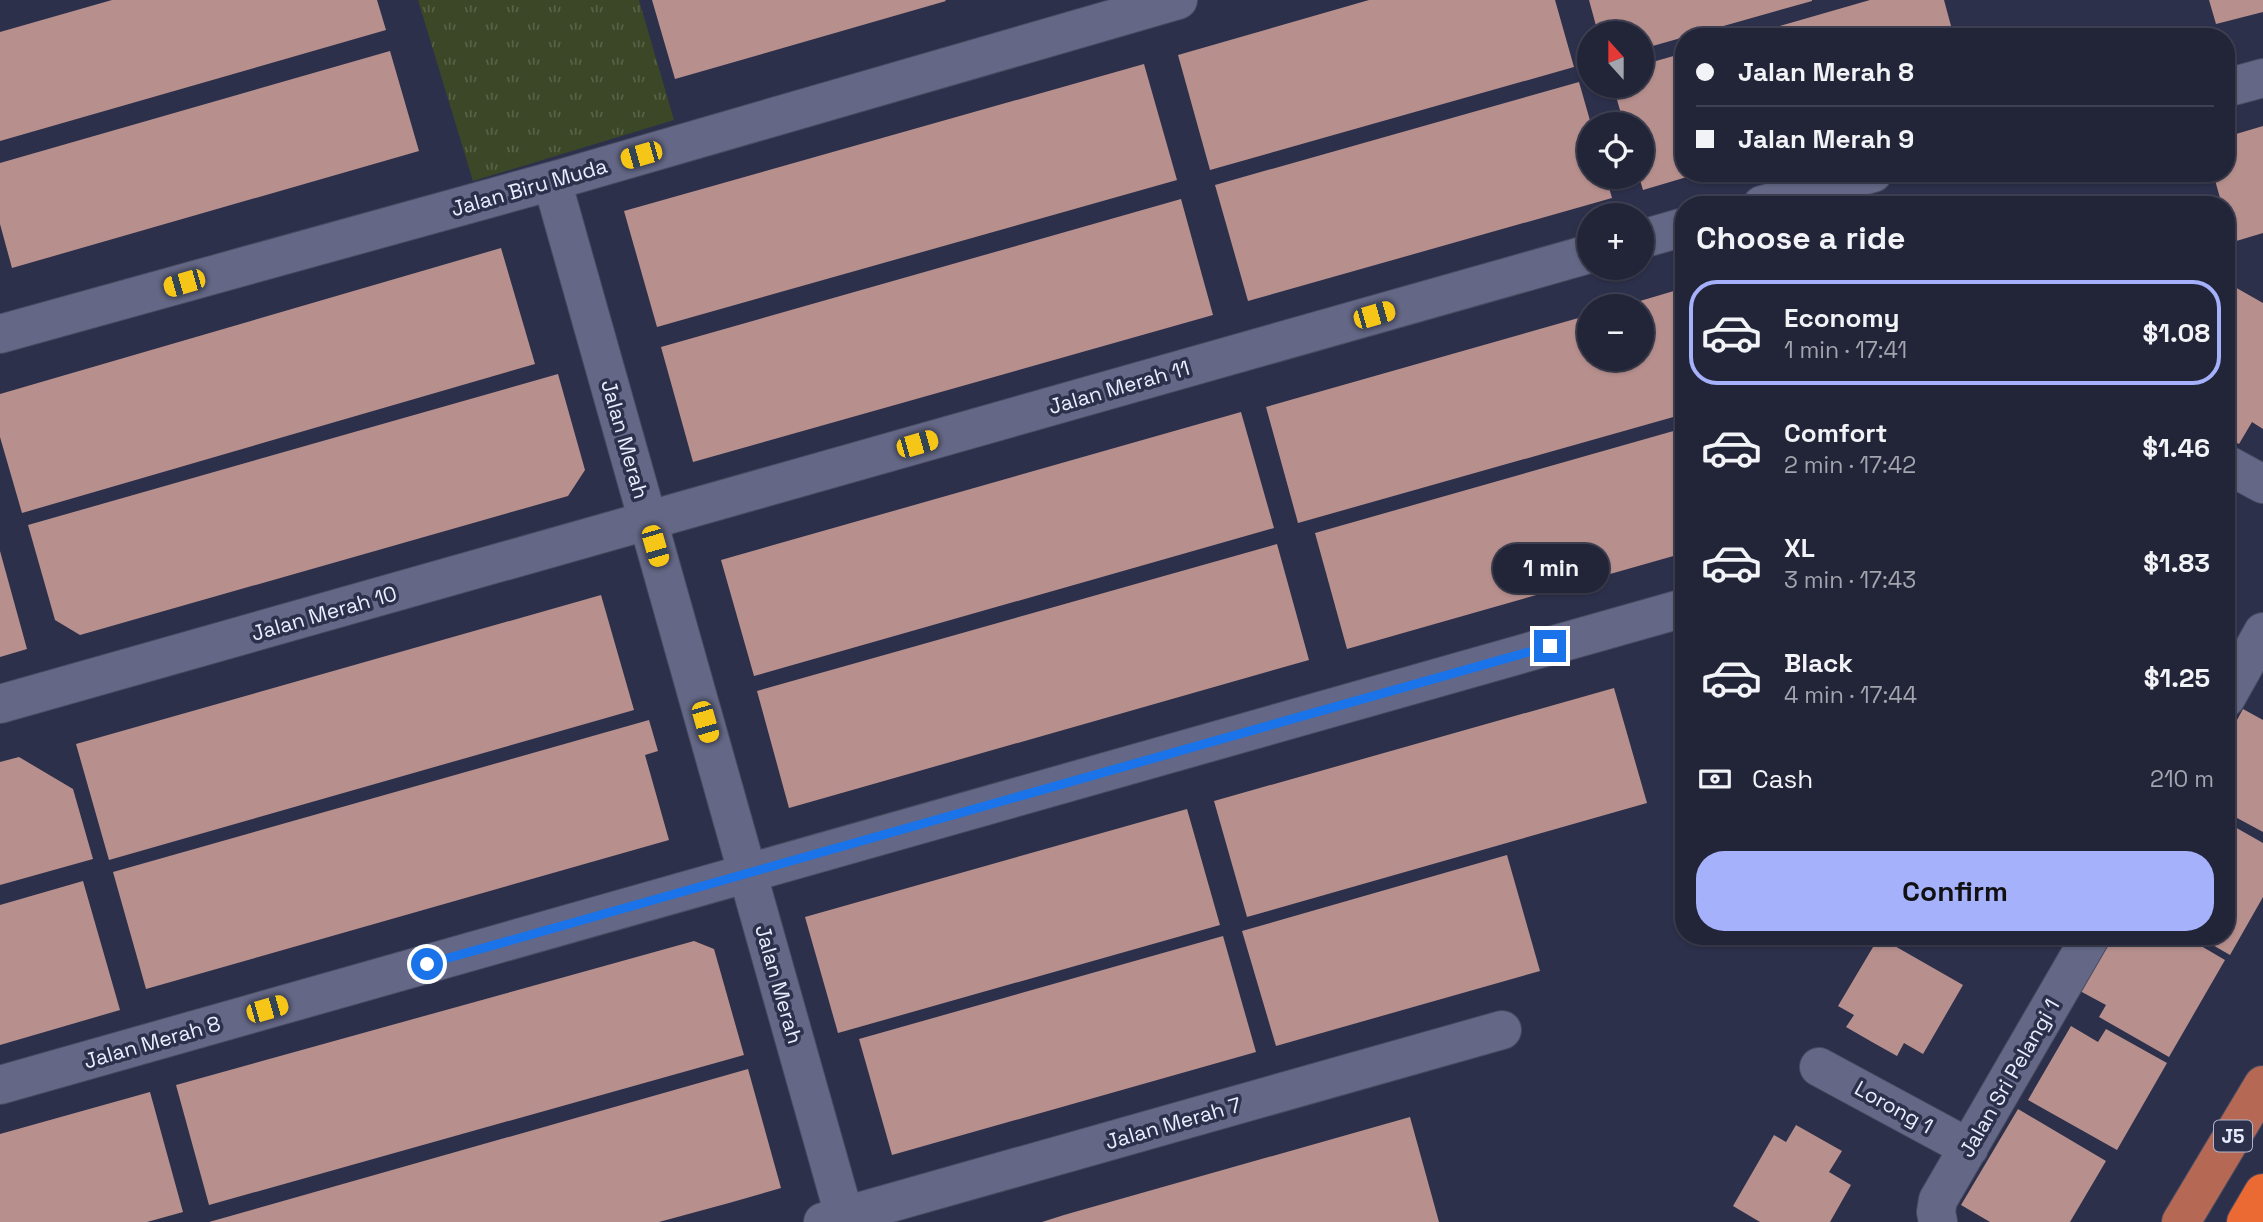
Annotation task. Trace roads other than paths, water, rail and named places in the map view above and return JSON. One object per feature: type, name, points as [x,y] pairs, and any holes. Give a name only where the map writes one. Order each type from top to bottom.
[{"type":"highway","points":[[2246,1222],[2263,1193]]},
{"type":"main road","name":"J5","points":[[2181,1222],[2263,1086]]},
{"type":"main road","points":[[2207,1222],[2263,1127]]},
{"type":"street","name":"Jalan Biru Muda","points":[[0,334],[552,181],[1167,2]]},
{"type":"street","points":[[2235,86],[2263,78]]},
{"type":"street","name":"Jalan Merah","points":[[552,181],[747,873],[838,1220]]},
{"type":"street","points":[[1793,196],[1842,182]]},
{"type":"street","points":[[1654,236],[1675,230]]},
{"type":"street","name":"Jalan Merah 11","points":[[648,521],[1577,257]]},
{"type":"street","points":[[2235,469],[2263,484]]},
{"type":"street","name":"Jalan Merah 10","points":[[0,704],[648,521]]},
{"type":"street","name":"Jalan Merah 8","points":[[0,1085],[1675,611]]},
{"type":"street","points":[[2235,682],[2263,632]]},
{"type":"street","name":"Jalan Sri Pelangi 1","points":[[1938,1222],[1938,1200],[2086,945]]},
{"type":"street","name":"Jalan Merah 7","points":[[838,1220],[1502,1030]]},
{"type":"street","name":"Lorong 1","points":[[1819,1067],[1969,1148]]}]
